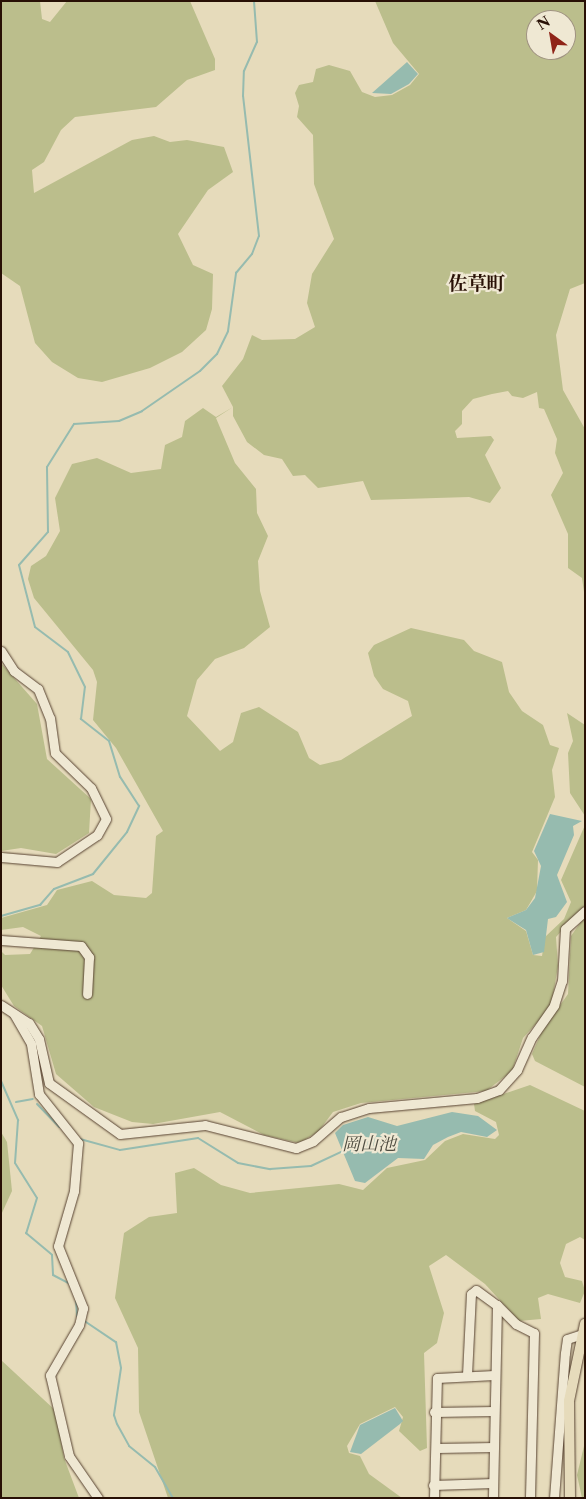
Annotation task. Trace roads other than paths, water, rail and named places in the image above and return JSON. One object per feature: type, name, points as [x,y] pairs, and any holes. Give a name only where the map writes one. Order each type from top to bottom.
[{"type":"main road","points":[[570,1498],[569,1401],[583,1329]]},
{"type":"street","points":[[1,651],[14,671],[38,690],[50,718],[55,753],[91,788],[106,819],[97,835],[57,862],[1,857]]},
{"type":"street","points":[[1,1005],[10,1009],[29,1023],[39,1039],[49,1083],[120,1134],[205,1125],[296,1148],[313,1141],[341,1116],[368,1108],[477,1098],[499,1090],[517,1070],[532,1037],[554,1005],[562,981],[565,929],[585,911]]},
{"type":"street","points":[[1,940],[81,946],[89,957],[87,994]]},
{"type":"street","points":[[10,1009],[31,1044],[39,1094],[78,1143],[74,1191],[58,1246],[78,1289],[81,1319],[50,1375],[69,1456],[98,1498]]},
{"type":"street","points":[[467,1375],[471,1294],[478,1290],[498,1304],[516,1324],[534,1333],[530,1498]]},
{"type":"street","points":[[493,1498],[494,1375],[498,1304]]},
{"type":"street","points":[[554,1498],[567,1339],[583,1329]]},
{"type":"street","points":[[434,1498],[437,1448],[434,1412],[437,1378],[494,1375]]},
{"type":"street","points":[[434,1412],[494,1412]]},
{"type":"street","points":[[437,1448],[494,1447]]},
{"type":"street","points":[[434,1485],[493,1484]]},
{"type":"water","points":[[407,62],[418,74],[409,84],[391,94],[372,93]]},
{"type":"water","points":[[550,814],[582,821],[573,826],[574,835],[557,875],[567,902],[556,917],[548,919],[544,952],[533,955],[526,930],[507,918],[526,910],[535,898],[541,866],[534,851]]},
{"type":"water","name":"岡山池","points":[[452,1112],[478,1116],[497,1130],[487,1137],[461,1132],[433,1145],[424,1159],[398,1158],[365,1183],[355,1181],[335,1133],[343,1125],[368,1117],[397,1126]]},
{"type":"water","points":[[395,1408],[403,1421],[400,1424],[361,1454],[350,1452],[360,1425]]},
{"type":"waterway","points":[[1,916],[40,905],[54,889],[93,874],[127,832],[139,806],[120,777],[109,741],[81,719],[85,687],[68,652],[35,627],[19,565],[48,532],[47,467],[74,424],[119,421],[142,411],[200,371],[217,354],[228,331],[236,273],[252,254],[259,236],[243,96],[244,71],[257,42],[254,1]]},
{"type":"waterway","points":[[1,1081],[18,1120],[15,1163],[37,1198],[26,1233],[52,1255],[53,1275],[68,1283]]},
{"type":"waterway","points":[[16,1102],[33,1099]]},
{"type":"waterway","points":[[37,1104],[59,1127]]},
{"type":"waterway","points":[[80,1139],[120,1150],[198,1138],[238,1163],[270,1169],[311,1166],[343,1151]]},
{"type":"waterway","points":[[76,1301],[77,1316]]},
{"type":"waterway","points":[[83,1320],[116,1342],[121,1368],[114,1415],[117,1424],[129,1446],[155,1467],[173,1498]]},
{"type":"district","name":"佐草町","points":[[477,284]]}]
